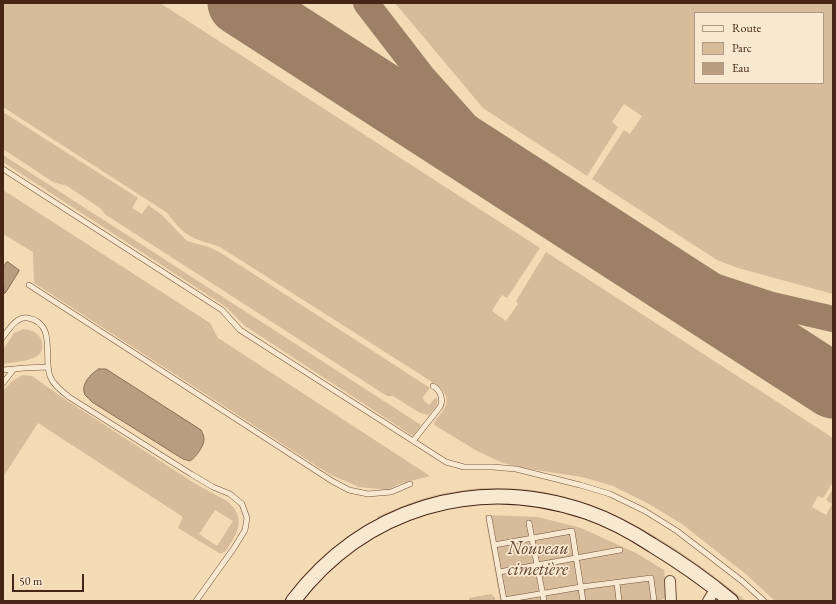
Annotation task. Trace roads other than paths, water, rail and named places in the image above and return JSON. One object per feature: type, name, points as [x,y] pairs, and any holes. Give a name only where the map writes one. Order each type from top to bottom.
[{"type":"main road","points":[[293,601],[331,559],[362,536],[397,517],[423,508],[464,499],[505,496],[553,502],[588,512],[623,528],[694,572],[731,601]]},
{"type":"street","points":[[670,581],[672,601]]},
{"type":"street","points":[[708,601],[716,588]]},
{"type":"lane","points":[[3,169],[222,310],[240,330],[446,462],[464,467],[516,469],[610,494],[645,511],[677,531],[742,581],[764,601]]},
{"type":"lane","points":[[29,285],[349,490],[368,494],[391,492],[410,484]]},
{"type":"lane","points":[[3,338],[10,327],[21,318],[28,318],[42,325],[46,332],[48,367],[54,384],[69,397],[191,474],[230,494],[242,504],[247,518],[245,530],[196,601]]},
{"type":"lane","points":[[3,370],[48,367]]},
{"type":"lane","points":[[3,383],[14,369]]},
{"type":"lane","points":[[413,441],[442,403],[442,398],[438,390],[433,386]]},
{"type":"lane","points":[[489,518],[504,600],[582,587],[651,578],[654,601]]},
{"type":"lane","points":[[529,524],[544,601]]},
{"type":"lane","points":[[494,545],[572,531],[583,601]]},
{"type":"lane","points":[[499,572],[620,550]]},
{"type":"lane","points":[[617,583],[619,601]]},
{"type":"water","points":[[7,262],[19,271],[4,294],[3,268]]},
{"type":"water","points":[[99,369],[106,369],[201,430],[204,436],[204,443],[194,457],[190,461],[183,459],[92,402],[85,395],[84,387],[90,376]]},
{"type":"park label","name":"Nouveau cimetière","points":[[538,559]]}]
